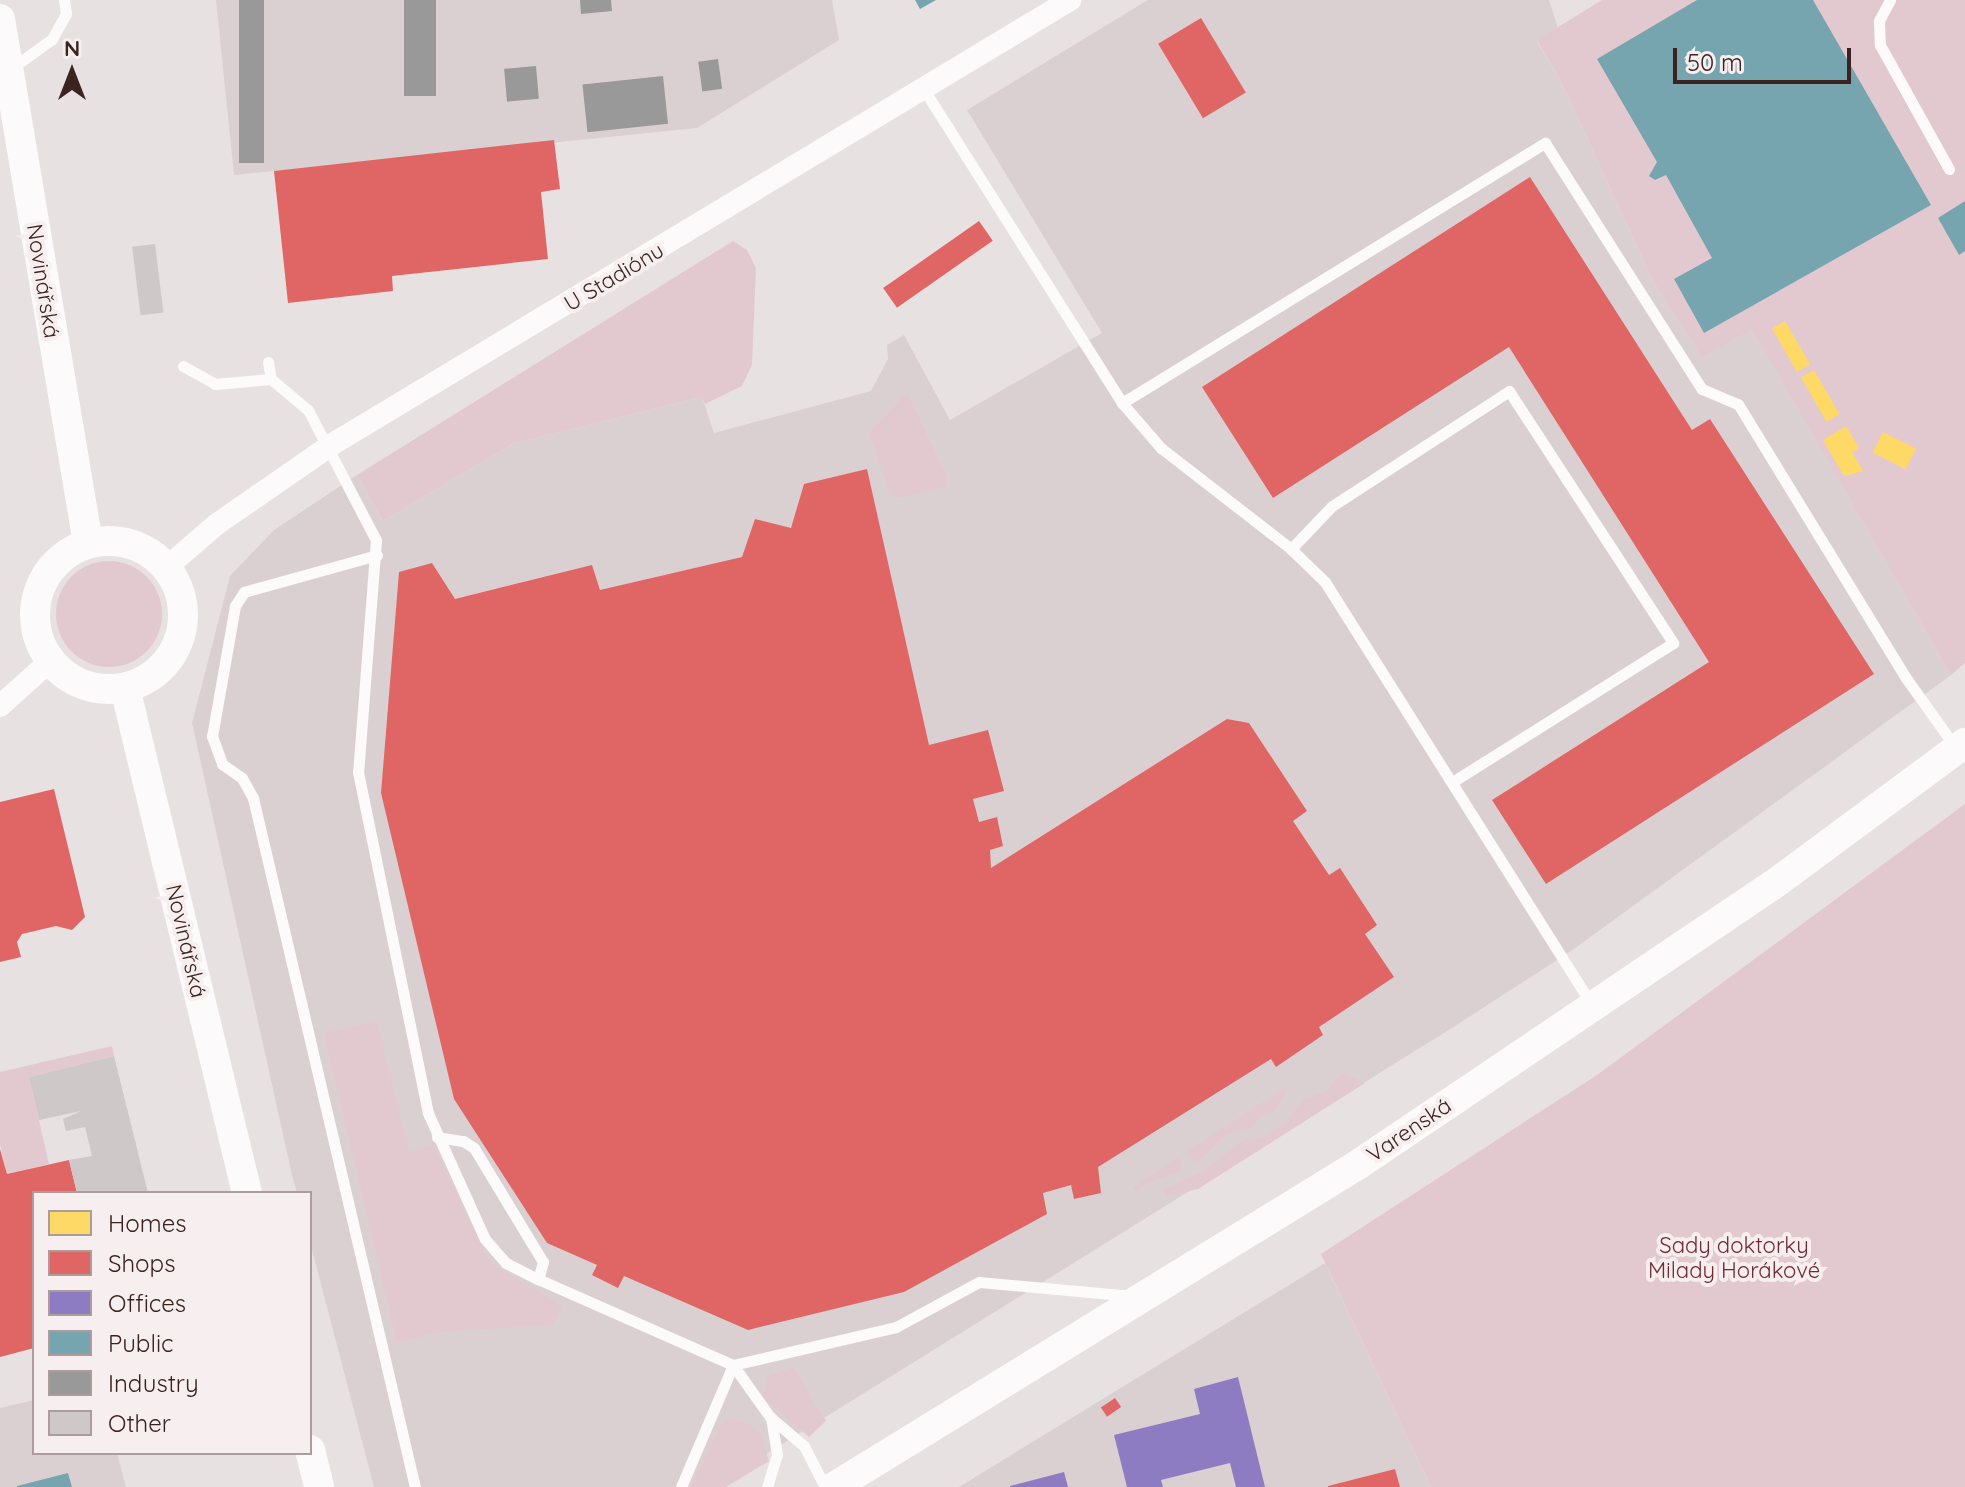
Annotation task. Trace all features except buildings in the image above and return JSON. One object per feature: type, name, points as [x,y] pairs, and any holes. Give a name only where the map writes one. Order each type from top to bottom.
[{"type":"street","name":"U Stadiónu","points":[[167,567],[217,524],[331,445],[1070,0]]},
{"type":"street","name":"Novinářská","points":[[0,19],[88,543]]},
{"type":"street","points":[[88,543],[133,544],[167,567],[184,606],[178,645],[160,670],[125,688],[89,688],[50,661],[36,633],[39,590],[59,559],[88,543]]},
{"type":"street","points":[[0,706],[50,661]]},
{"type":"street","name":"Novinářská","points":[[125,688],[247,1191]]},
{"type":"street","name":"Varenská","points":[[834,1487],[1359,1164],[1773,885],[1961,746]]},
{"type":"street","points":[[311,1455],[319,1487]]},
{"type":"lane","points":[[8,71],[52,39],[66,14],[64,0]]},
{"type":"lane","points":[[1890,0],[1879,21],[1880,45],[1949,169]]},
{"type":"lane","points":[[923,88],[1122,403],[1161,448],[1291,549],[1325,582],[1593,1006]]},
{"type":"lane","points":[[1122,403],[1545,143],[1702,389],[1738,404],[1906,678],[1961,746]]},
{"type":"lane","points":[[268,362],[271,379],[308,410],[331,445],[366,516],[377,555],[359,764],[428,1113],[485,1239],[506,1263],[733,1365],[770,1417],[804,1446],[825,1487]]},
{"type":"lane","points":[[183,366],[215,384],[271,379]]},
{"type":"lane","points":[[1291,549],[1332,506],[1509,391],[1673,643],[1452,782]]},
{"type":"lane","points":[[377,555],[244,592],[235,606],[212,736],[222,764],[242,778],[257,813],[415,1487]]},
{"type":"lane","points":[[437,1137],[474,1148],[543,1262],[538,1279]]},
{"type":"lane","points":[[733,1365],[896,1327],[979,1282],[1145,1297]]},
{"type":"lane","points":[[681,1487],[733,1365]]},
{"type":"lane","points":[[767,1487],[777,1455],[770,1417]]},
{"type":"shaded area","points":[[216,0],[832,0],[839,40],[697,128],[234,175]]},
{"type":"shaded area","points":[[1148,0],[1549,0],[1558,28],[1537,41],[1564,88],[1653,281],[1702,356],[1752,328],[1951,675],[1571,951],[713,1487],[374,1487],[312,1250],[312,1191],[296,1191],[292,1175],[192,723],[230,576],[274,530],[357,475],[383,521],[512,444],[702,397],[714,433],[871,391],[888,359],[887,345],[904,335],[950,420],[1102,333],[967,110]]},
{"type":"shaded area","points":[[1325,1263],[1431,1487],[959,1487]]},
{"type":"shaded area","points":[[32,1400],[32,1455],[118,1455],[126,1487],[0,1487],[0,1408]]},
{"type":"green space","points":[[1602,0],[1965,0],[1965,663],[1951,675],[1752,329],[1702,357],[1653,281],[1564,88],[1537,40]]},
{"type":"green space","points":[[733,241],[747,250],[756,268],[752,365],[742,386],[705,404],[702,397],[512,444],[383,521],[357,475]]},
{"type":"green space","points":[[907,393],[947,477],[946,486],[901,498],[891,496],[869,433]]},
{"type":"green space","points":[[109,561],[129,565],[146,577],[158,594],[162,614],[158,634],[146,651],[129,663],[109,667],[89,663],[72,651],[60,634],[56,614],[60,594],[72,577],[89,565]]},
{"type":"green space","name":"Sady doktorky Milady Horákové","points":[[1965,804],[1965,1487],[1431,1487],[1321,1254],[1597,1075]]},
{"type":"green space","points":[[377,1021],[409,1152],[433,1144],[490,1263],[563,1306],[552,1325],[442,1332],[397,1342],[324,1033]]},
{"type":"green space","points":[[112,1046],[114,1056],[29,1077],[49,1164],[7,1174],[0,1144],[0,1072]]},
{"type":"green space","points":[[1342,1072],[1365,1083],[1198,1189],[1166,1196],[1164,1189],[1204,1171],[1243,1140],[1262,1137],[1286,1122],[1303,1100],[1327,1091]]},
{"type":"green space","points":[[1290,1084],[1275,1111],[1260,1116],[1253,1127],[1226,1135],[1197,1163],[1184,1154]]},
{"type":"green space","points":[[1180,1156],[1182,1170],[1142,1186],[1138,1193],[1133,1187]]},
{"type":"green space","points":[[793,1367],[826,1421],[809,1437],[763,1398],[768,1376]]},
{"type":"green space","points":[[730,1418],[751,1425],[761,1435],[769,1461],[726,1487],[691,1487],[721,1424]]}]
